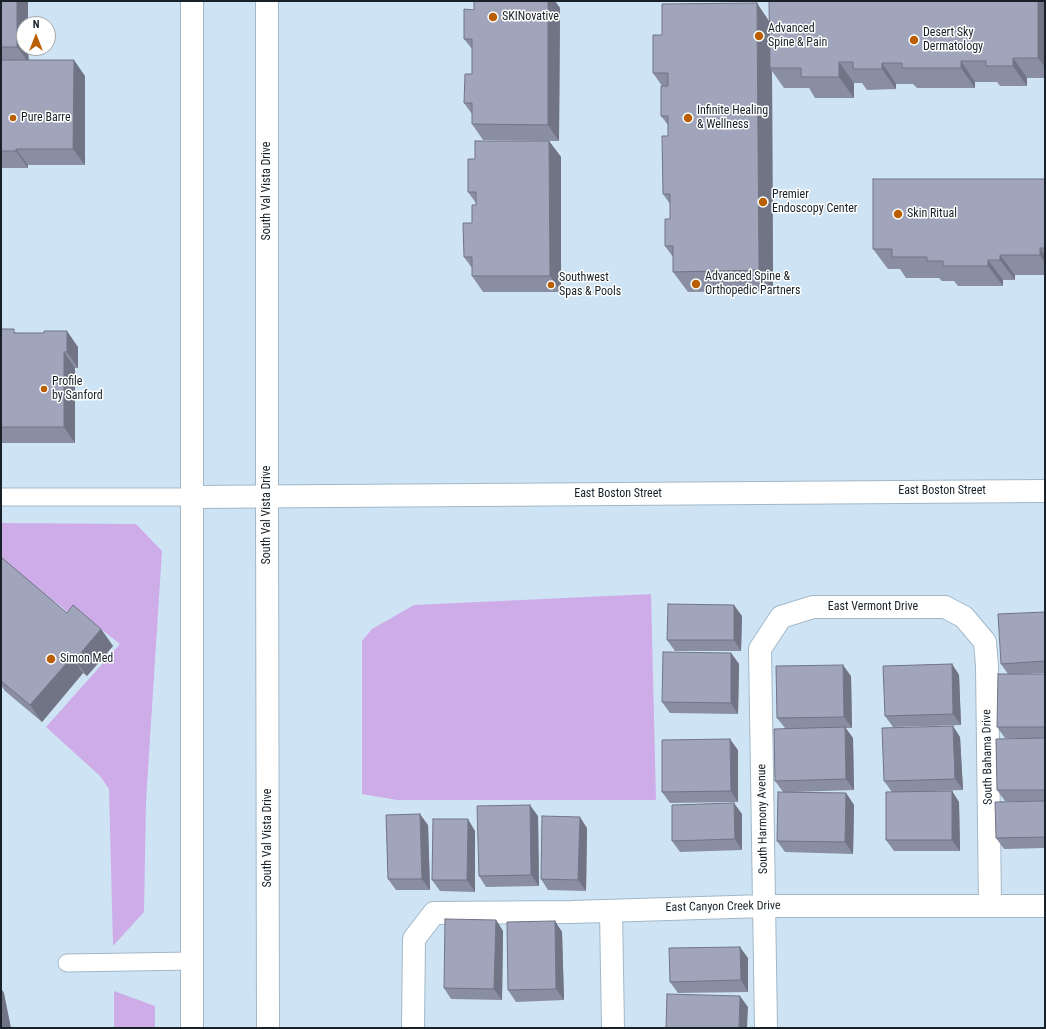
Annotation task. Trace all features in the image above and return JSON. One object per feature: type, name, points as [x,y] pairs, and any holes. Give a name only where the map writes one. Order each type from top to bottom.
[{"type":"street","points":[[192,1],[192,1028]]},
{"type":"street","name":"South Val Vista Drive","points":[[267,1],[268,1028]]},
{"type":"street","name":"East Boston Street","points":[[191,497],[1045,490]]},
{"type":"street","name":"East Vermont Drive","points":[[781,617],[813,608],[945,608],[964,617]]},
{"type":"street","name":"South Harmony Avenue","points":[[766,1028],[760,649],[781,617]]},
{"type":"street","name":"South Bahama Drive","points":[[964,617],[985,642],[987,666],[990,906]]},
{"type":"street","name":"East Canyon Creek Drive","points":[[413,1028],[414,939],[434,913],[611,911],[765,906],[1045,906]]},
{"type":"street","points":[[611,911],[613,1028]]},
{"type":"lane","points":[[1,497],[191,497]]},
{"type":"lane","points":[[67,963],[192,961]]},
{"type":"shaded area","points":[[1,523],[136,524],[162,551],[146,801],[144,912],[113,946],[109,789],[100,776],[46,727],[120,644],[82,614],[77,619],[8,565],[1,572]]},
{"type":"shaded area","points":[[651,594],[656,800],[397,800],[362,794],[362,641],[372,629],[414,605]]},
{"type":"shaded area","points":[[114,991],[155,1006],[155,1028],[114,1028]]},
{"type":"building","points":[[1,1],[17,1],[16,47],[1,47]]},
{"type":"building","points":[[474,1],[548,1],[548,125],[472,124],[472,103],[464,103],[465,74],[472,74],[472,39],[464,39],[464,9],[474,10]]},
{"type":"building","name":"Desert Sky Dermatology","points":[[769,1],[1038,1],[1038,58],[1013,58],[1013,66],[986,66],[986,61],[961,61],[961,68],[902,68],[902,63],[882,63],[882,69],[853,69],[853,62],[839,62],[839,77],[801,77],[801,68],[770,68]]},
{"type":"building","points":[[757,3],[759,270],[673,272],[673,246],[665,246],[665,219],[670,219],[670,194],[663,194],[662,136],[668,136],[668,116],[661,116],[661,86],[668,86],[668,73],[653,73],[653,35],[662,35],[662,4]]},
{"type":"building","points":[[1,60],[74,60],[73,149],[16,149],[16,151],[1,151]]},
{"type":"building","points":[[475,141],[549,141],[550,276],[472,276],[472,257],[464,257],[463,223],[472,223],[472,205],[476,205],[476,192],[468,192],[468,159],[475,159]]},
{"type":"building","points":[[873,179],[1045,179],[1045,248],[1040,248],[1040,255],[1000,255],[1000,260],[988,260],[988,266],[943,266],[943,261],[927,261],[927,257],[892,257],[892,249],[873,249]]},
{"type":"building","points":[[1,329],[14,329],[14,333],[67,331],[67,352],[64,352],[64,427],[1,427]]},
{"type":"building","name":"Simon Med","points":[[1,557],[67,613],[73,605],[101,629],[75,660],[72,657],[30,705],[1,681]]},
{"type":"building","points":[[668,604],[734,605],[734,640],[667,640]]},
{"type":"building","points":[[1045,612],[1045,661],[1001,664],[998,614]]},
{"type":"building","points":[[663,652],[731,653],[731,703],[662,702]]},
{"type":"building","points":[[952,664],[953,714],[885,716],[883,666]]},
{"type":"building","points":[[843,665],[844,717],[777,718],[776,666]]},
{"type":"building","points":[[998,674],[1045,674],[1045,727],[997,727]]},
{"type":"building","points":[[953,726],[955,779],[884,781],[882,728]]},
{"type":"building","points":[[845,727],[846,779],[775,781],[774,729]]},
{"type":"building","points":[[1045,738],[1045,790],[997,790],[996,739]]},
{"type":"building","points":[[730,739],[731,791],[662,792],[662,740]]},
{"type":"building","points":[[952,791],[952,840],[886,840],[886,792]]},
{"type":"building","points":[[778,792],[846,793],[845,842],[777,841]]},
{"type":"building","points":[[1045,801],[1045,837],[996,838],[995,802]]},
{"type":"building","points":[[734,803],[735,839],[672,841],[672,805]]},
{"type":"building","points":[[530,805],[531,875],[479,876],[477,806]]},
{"type":"building","points":[[420,814],[422,879],[388,879],[386,815]]},
{"type":"building","points":[[542,816],[580,817],[578,880],[541,879]]},
{"type":"building","points":[[433,819],[468,819],[467,880],[432,880]]},
{"type":"building","points":[[445,919],[496,920],[494,989],[444,988]]},
{"type":"building","points":[[555,921],[556,989],[508,990],[507,922]]},
{"type":"building","points":[[740,947],[741,980],[670,982],[669,948]]},
{"type":"building","points":[[667,994],[740,996],[739,1028],[666,1028]]},
{"type":"place","name":"SKINovative","points":[[493,17]]},
{"type":"place","name":"Advanced Spine & Pain","points":[[759,36]]},
{"type":"place","name":"Desert Sky Dermatology","points":[[914,40]]},
{"type":"place","name":"Pure Barre","points":[[13,118]]},
{"type":"place","name":"Infinite Healing & Wellness","points":[[688,118]]},
{"type":"place","name":"Premier Endoscopy Center","points":[[763,202]]},
{"type":"place","name":"Skin Ritual","points":[[898,214]]},
{"type":"place","name":"Advanced Spine & Orthopedic Partners","points":[[696,284]]},
{"type":"place","name":"Southwest Spas & Pools","points":[[551,285]]},
{"type":"place","name":"Profile by Sanford","points":[[44,389]]},
{"type":"place","name":"Simon Med","points":[[51,659]]}]
